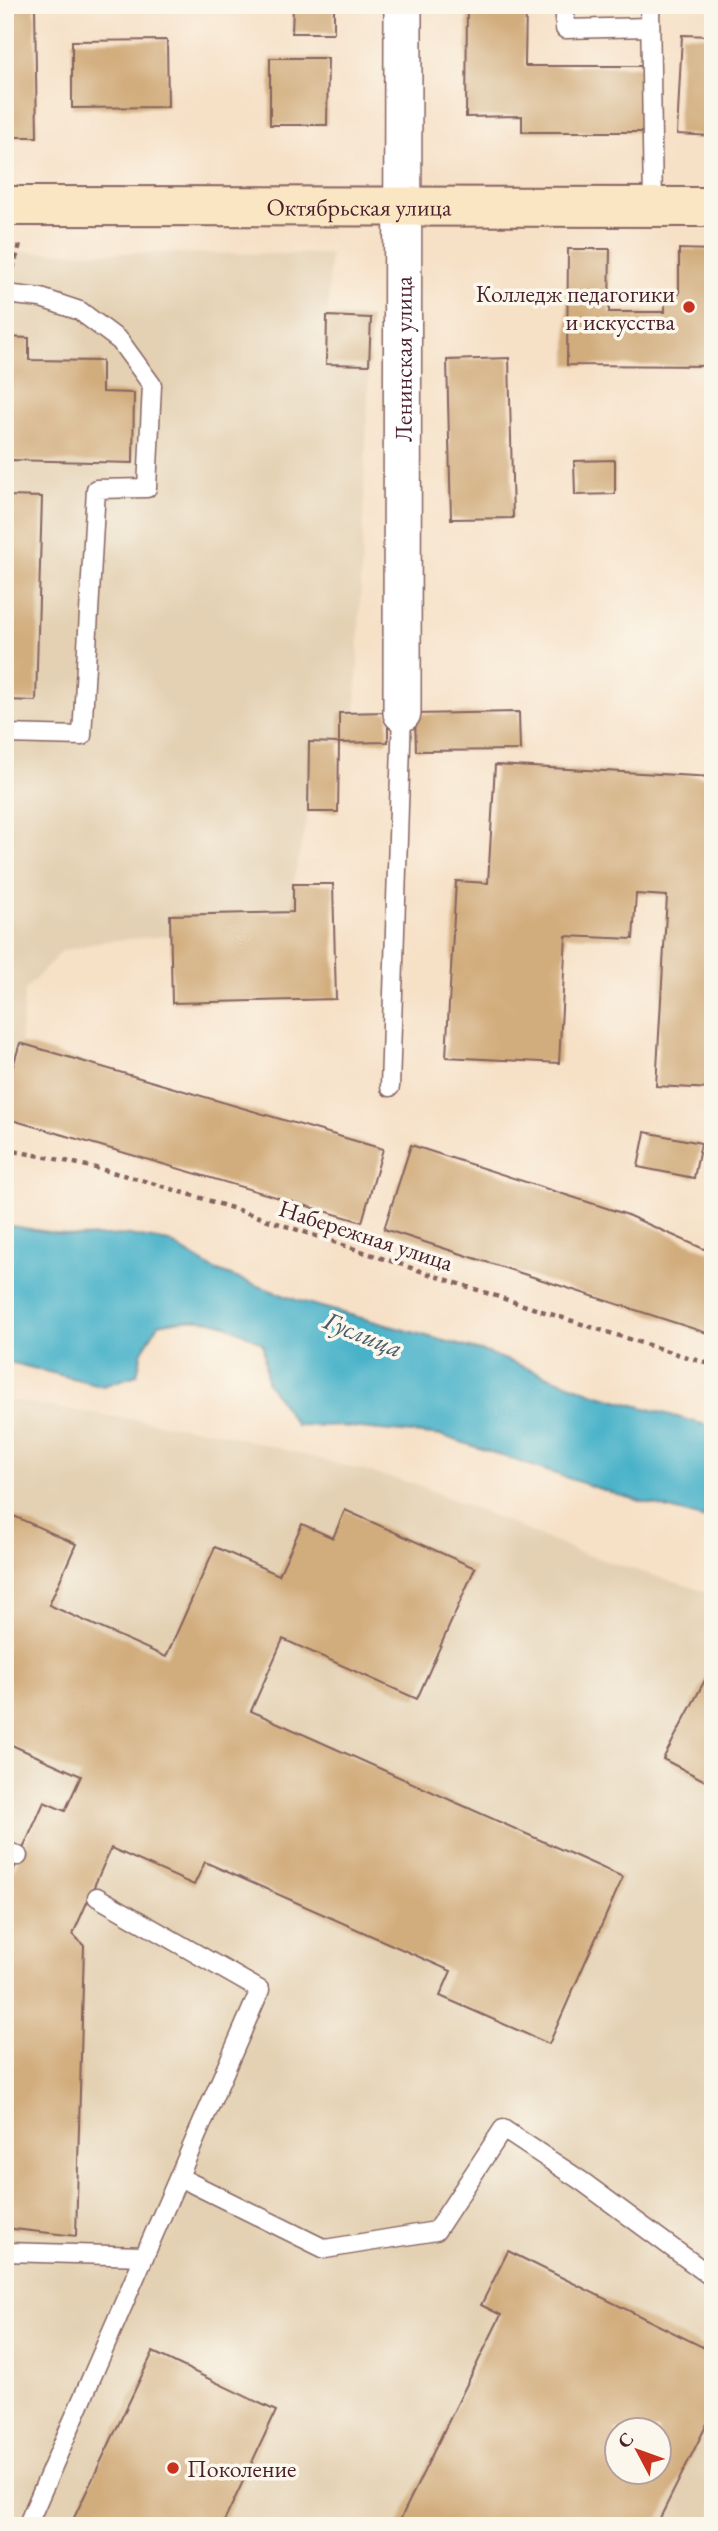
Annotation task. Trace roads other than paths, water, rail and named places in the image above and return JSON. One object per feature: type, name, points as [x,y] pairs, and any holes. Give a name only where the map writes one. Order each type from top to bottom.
[{"type":"street","name":"Ленинская улица","points":[[402,713],[403,5]]},
{"type":"street","name":"Октябрьская улица","points":[[13,223],[403,207],[713,207]]},
{"type":"lane","points":[[565,5],[565,29],[650,27]]},
{"type":"lane","points":[[650,5],[653,207]]},
{"type":"lane","points":[[5,294],[41,298],[80,311],[120,341],[152,385],[147,488],[96,489],[82,736],[5,734]]},
{"type":"lane","points":[[390,1087],[402,713]]},
{"type":"lane","points":[[27,2526],[260,1990],[97,1897]]},
{"type":"lane","points":[[179,2177],[325,2249],[436,2231],[503,2129],[583,2182],[713,2278]]},
{"type":"lane","points":[[5,2252],[144,2256]]},
{"type":"water","name":"Гуслица","points":[[5,1225],[79,1237],[129,1235],[169,1242],[215,1270],[296,1300],[488,1353],[595,1394],[713,1427],[713,1521],[615,1494],[443,1436],[340,1426],[296,1425],[267,1382],[263,1344],[237,1330],[214,1322],[189,1320],[159,1324],[142,1351],[137,1375],[103,1386],[5,1361]]},
{"type":"place","name":"Колледж педагогики и искусства","points":[[689,307]]},
{"type":"place","name":"Поколение","points":[[173,2468]]}]
